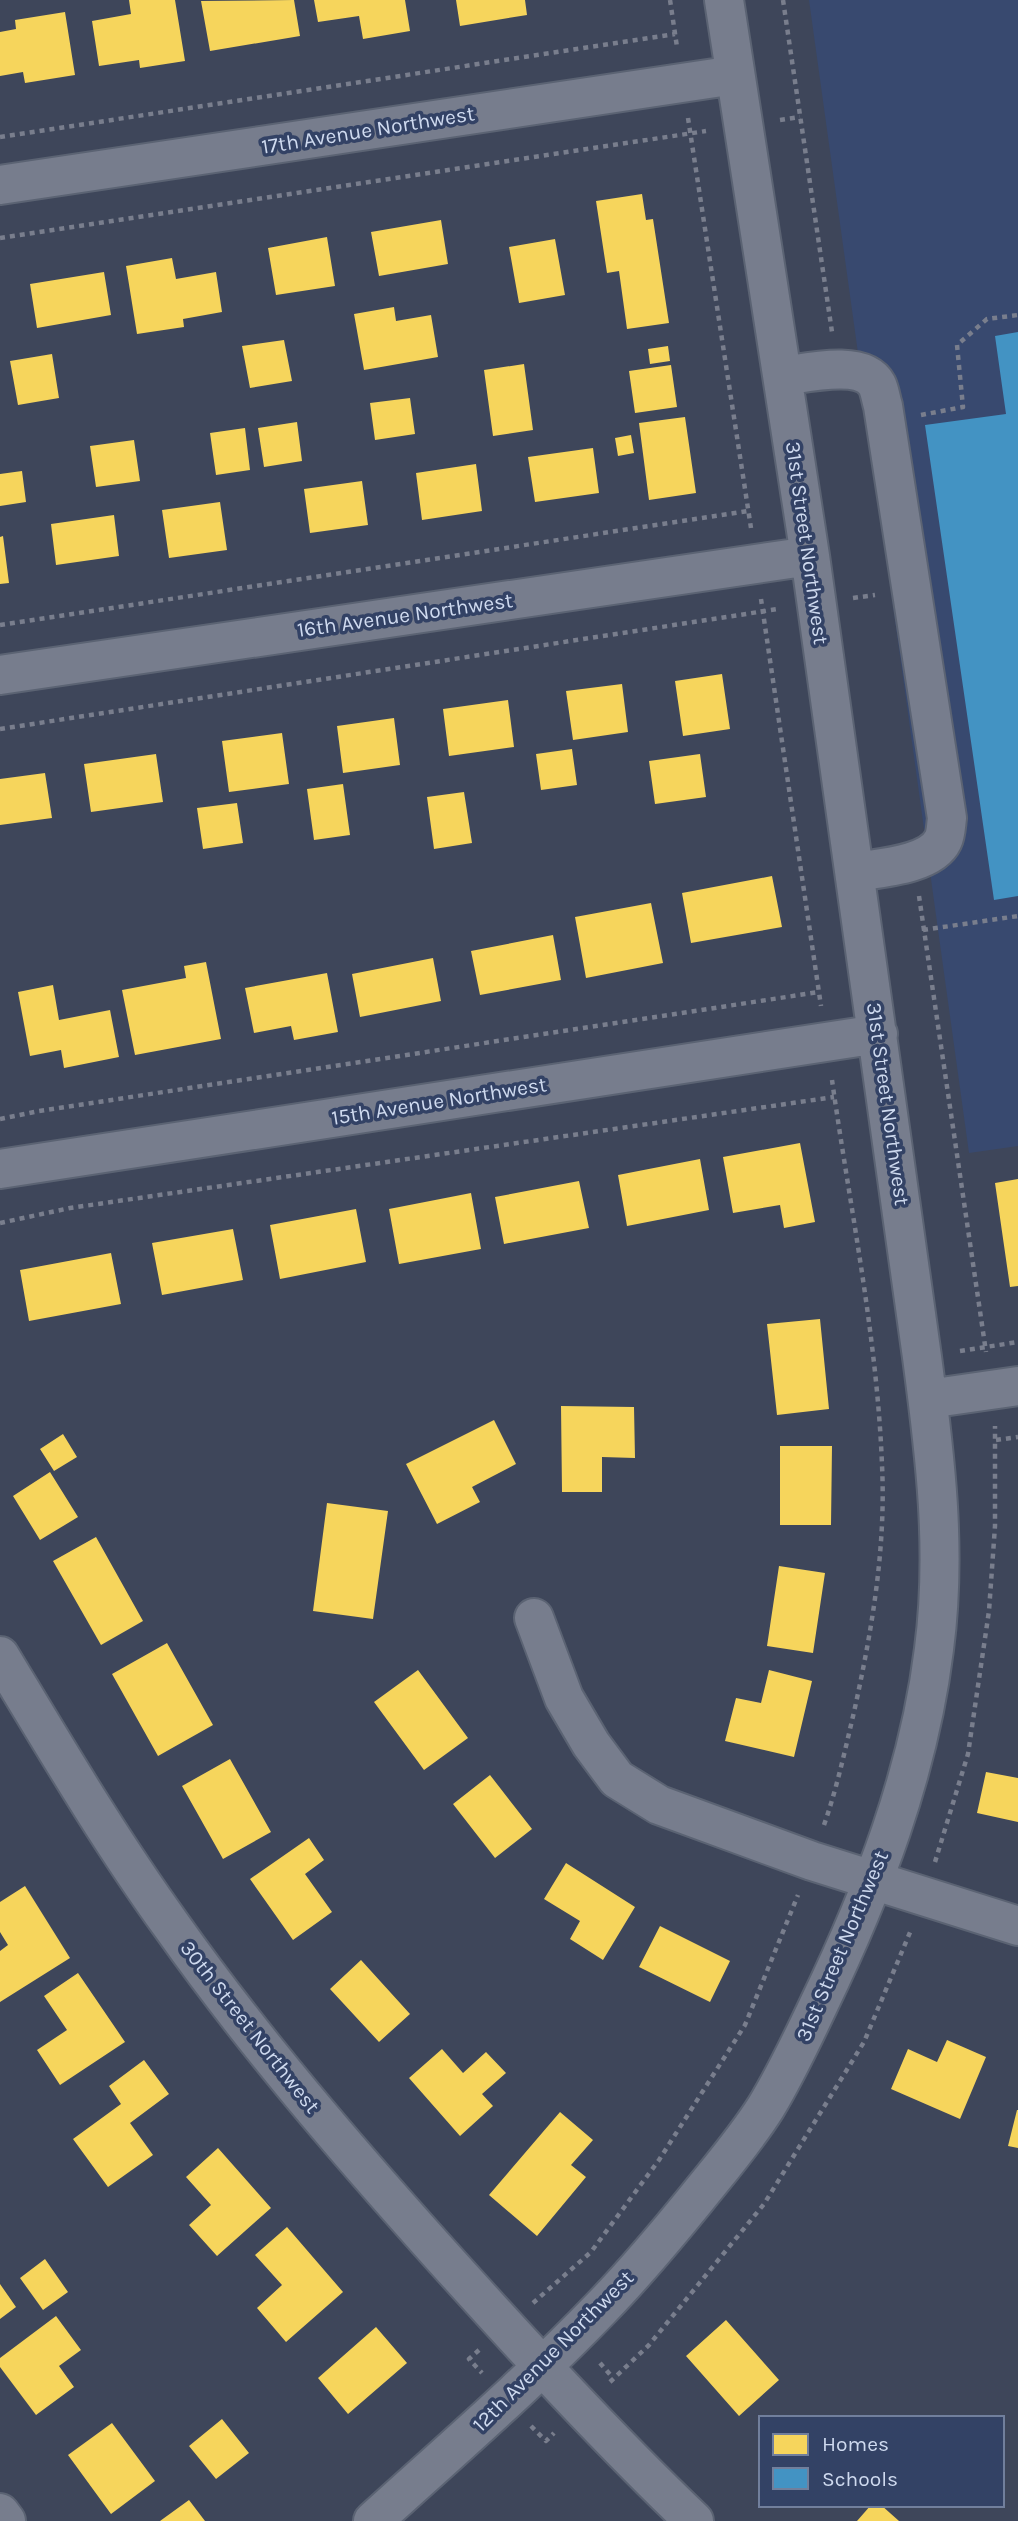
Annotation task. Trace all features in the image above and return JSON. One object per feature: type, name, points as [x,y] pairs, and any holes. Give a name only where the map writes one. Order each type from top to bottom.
[{"type":"street","name":"31st Street Northwest","points":[[720,2169],[766,2107],[794,2055],[874,1882],[909,1769],[925,1703],[934,1647],[940,1541],[938,1485],[928,1399],[878,1034],[810,556],[724,0]]},
{"type":"street","name":"17th Avenue Northwest","points":[[0,185],[735,75]]},
{"type":"street","points":[[783,376],[836,369],[860,372],[876,383],[883,406],[947,818],[943,841],[928,856],[898,865],[855,872]]},
{"type":"street","name":"16th Avenue Northwest","points":[[0,675],[810,556]]},
{"type":"street","name":"15th Avenue Northwest","points":[[0,1169],[878,1034]]},
{"type":"street","points":[[928,1399],[1018,1386]]},
{"type":"street","points":[[534,1618],[564,1698],[591,1744],[617,1779],[659,1805],[874,1882],[1018,1926]]},
{"type":"street","name":"30th Street Northwest","points":[[0,1657],[95,1814],[171,1926],[256,2039],[367,2173],[541,2367],[694,2521]]},
{"type":"street","name":"12th Avenue Northwest","points":[[373,2521],[541,2367],[603,2306],[667,2235],[720,2169]]},
{"type":"street","points":[[0,2513],[6,2521]]},
{"type":"path","points":[[0,136],[676,34],[670,0]]},
{"type":"path","points":[[783,0],[833,338]]},
{"type":"path","points":[[0,238],[690,133],[748,512],[0,625]]},
{"type":"path","points":[[913,416],[963,407],[957,345],[987,319],[1018,315]]},
{"type":"path","points":[[0,729],[764,612],[819,992],[0,1119]]},
{"type":"path","points":[[918,892],[986,1347],[1018,1342]]},
{"type":"path","points":[[923,930],[1018,916]]},
{"type":"path","points":[[0,1223],[70,1208],[834,1097],[874,1364],[882,1465],[881,1551],[867,1653],[850,1726],[831,1804],[812,1861],[745,2025],[652,2171],[591,2252],[543,2294]]},
{"type":"path","points":[[996,1440],[1018,1437]]},
{"type":"shaded area","points":[[809,0],[1018,0],[1018,1146],[969,1153]]},
{"type":"building: Homes","points":[[129,0],[175,0],[185,61],[140,68],[139,60],[99,66],[92,21],[131,14]]},
{"type":"building: Homes","points":[[294,0],[300,36],[210,51],[201,1]]},
{"type":"building: Homes","points":[[314,0],[405,0],[410,31],[363,39],[359,16],[318,22]]},
{"type":"building: Homes","points":[[456,0],[525,0],[527,15],[460,26]]},
{"type":"building: Homes","points":[[65,12],[75,75],[25,83],[23,72],[0,76],[0,32],[16,29],[15,20]]},
{"type":"building: Homes","points":[[642,194],[646,220],[653,219],[669,323],[627,329],[619,271],[607,273],[596,201]]},
{"type":"building: Homes","points":[[441,220],[448,264],[379,276],[371,232]]},
{"type":"building: Homes","points":[[327,237],[335,286],[276,295],[268,248]]},
{"type":"building: Homes","points":[[555,239],[565,295],[519,303],[509,247]]},
{"type":"building: Homes","points":[[172,258],[176,279],[216,272],[222,312],[183,319],[184,327],[137,334],[126,266]]},
{"type":"building: Homes","points":[[104,272],[111,315],[37,328],[30,284]]},
{"type":"building: Homes","points":[[394,307],[396,321],[431,315],[438,357],[364,370],[354,314]]},
{"type":"building: Homes","points":[[284,340],[292,381],[250,388],[242,346]]},
{"type":"building: Homes","points":[[668,346],[670,361],[650,364],[648,349]]},
{"type":"building: Homes","points":[[52,354],[59,398],[18,405],[10,361]]},
{"type":"building: Homes","points":[[524,364],[533,430],[493,436],[484,370]]},
{"type":"building: Homes","points":[[671,365],[677,407],[635,413],[629,371]]},
{"type":"building: Homes","points":[[410,398],[415,434],[375,440],[370,403]]},
{"type":"building: Homes","points":[[685,417],[696,493],[649,500],[639,423]]},
{"type":"building: Homes","points":[[297,422],[302,461],[264,467],[258,428]]},
{"type":"building: Homes","points":[[245,428],[250,470],[216,475],[210,433]]},
{"type":"building: Homes","points":[[631,435],[634,453],[618,456],[615,438]]},
{"type":"building: Homes","points":[[134,440],[140,481],[96,487],[90,446]]},
{"type":"building: Homes","points":[[593,448],[599,493],[535,502],[528,457]]},
{"type":"building: Homes","points":[[476,464],[482,511],[422,520],[416,473]]},
{"type":"building: Homes","points":[[22,471],[26,502],[0,506],[0,474]]},
{"type":"building: Homes","points":[[362,481],[368,525],[310,533],[304,489]]},
{"type":"building: Homes","points":[[220,502],[227,550],[169,558],[162,510]]},
{"type":"building: Homes","points":[[114,515],[119,556],[56,565],[51,524]]},
{"type":"building: Homes","points":[[3,536],[9,583],[0,584],[0,537]]},
{"type":"building: Homes","points":[[722,674],[730,729],[683,736],[675,681]]},
{"type":"building: Homes","points":[[622,684],[628,732],[573,740],[566,691]]},
{"type":"building: Homes","points":[[508,700],[514,747],[449,756],[443,709]]},
{"type":"building: Homes","points":[[394,718],[400,765],[343,773],[337,726]]},
{"type":"building: Homes","points":[[282,733],[289,784],[229,792],[222,741]]},
{"type":"building: Homes","points":[[572,749],[577,785],[541,790],[536,754]]},
{"type":"building: Homes","points":[[156,754],[163,802],[91,812],[84,764]]},
{"type":"building: Homes","points":[[700,754],[706,797],[655,804],[649,761]]},
{"type":"building: Homes","points":[[45,773],[52,818],[0,825],[0,779]]},
{"type":"building: Homes","points":[[343,784],[350,835],[314,840],[307,789]]},
{"type":"building: Homes","points":[[464,792],[472,843],[434,849],[427,797]]},
{"type":"building: Homes","points":[[237,803],[243,843],[203,849],[197,808]]},
{"type":"building: Homes","points":[[772,876],[782,927],[691,943],[682,893]]},
{"type":"building: Homes","points":[[651,903],[663,963],[586,978],[575,917]]},
{"type":"building: Homes","points":[[553,935],[561,980],[480,995],[471,951]]},
{"type":"building: Homes","points":[[433,958],[441,1001],[360,1017],[352,974]]},
{"type":"building: Homes","points":[[206,962],[221,1039],[135,1055],[122,990],[186,978],[184,966]]},
{"type":"building: Homes","points":[[327,973],[338,1032],[294,1040],[291,1026],[254,1033],[245,988]]},
{"type":"building: Homes","points":[[53,985],[59,1020],[110,1010],[119,1057],[64,1068],[61,1050],[30,1056],[18,992]]},
{"type":"building: Homes","points":[[800,1143],[815,1222],[784,1228],[780,1205],[733,1213],[723,1157]]},
{"type":"building: Homes","points":[[700,1159],[709,1210],[627,1226],[618,1175]]},
{"type":"building: Homes","points":[[1018,1179],[1018,1286],[1010,1287],[995,1183]]},
{"type":"building: Homes","points":[[579,1181],[589,1228],[504,1244],[495,1197]]},
{"type":"building: Homes","points":[[471,1193],[481,1249],[399,1264],[389,1209]]},
{"type":"building: Homes","points":[[356,1209],[366,1262],[280,1279],[270,1225]]},
{"type":"building: Homes","points":[[233,1229],[243,1280],[162,1295],[152,1243]]},
{"type":"building: Homes","points":[[111,1253],[121,1304],[29,1321],[20,1270]]},
{"type":"building: Homes","points":[[820,1319],[829,1409],[777,1415],[767,1324]]},
{"type":"building: Homes","points":[[561,1406],[634,1407],[635,1458],[602,1457],[602,1492],[562,1492]]},
{"type":"building: Homes","points":[[494,1420],[516,1464],[472,1487],[480,1502],[437,1524],[406,1464]]},
{"type":"building: Homes","points":[[63,1434],[77,1457],[54,1471],[40,1449]]},
{"type":"building: Homes","points":[[780,1446],[832,1446],[831,1525],[780,1525]]},
{"type":"building: Homes","points":[[50,1472],[78,1517],[40,1540],[13,1496]]},
{"type":"building: Homes","points":[[327,1503],[388,1511],[373,1619],[313,1611]]},
{"type":"building: Homes","points":[[96,1537],[143,1621],[101,1645],[53,1561]]},
{"type":"building: Homes","points":[[779,1566],[825,1573],[813,1653],[767,1646]]},
{"type":"building: Homes","points":[[167,1643],[213,1725],[158,1756],[112,1674]]},
{"type":"building: Homes","points":[[418,1670],[468,1738],[424,1770],[374,1702]]},
{"type":"building: Homes","points":[[769,1670],[812,1681],[794,1757],[725,1741],[736,1698],[761,1703]]},
{"type":"building: Homes","points":[[230,1759],[271,1832],[223,1859],[182,1786]]},
{"type":"building: Homes","points":[[986,1772],[1018,1778],[1018,1822],[977,1813]]},
{"type":"building: Homes","points":[[490,1775],[532,1829],[495,1858],[453,1804]]},
{"type":"building: Homes","points":[[309,1838],[324,1860],[305,1874],[332,1912],[293,1940],[250,1879]]},
{"type":"building: Homes","points":[[566,1863],[635,1907],[603,1960],[570,1939],[580,1921],[544,1899]]},
{"type":"building: Homes","points":[[25,1886],[70,1958],[0,2002],[0,1951],[8,1945],[0,1932],[0,1902]]},
{"type":"building: Homes","points":[[660,1926],[730,1961],[710,2002],[639,1967]]},
{"type":"building: Homes","points":[[361,1960],[410,2014],[379,2042],[330,1989]]},
{"type":"building: Homes","points":[[78,1973],[125,2042],[60,2085],[37,2050],[67,2030],[44,1996]]},
{"type":"building: Homes","points":[[947,2040],[986,2057],[960,2119],[891,2089],[908,2049],[937,2062]]},
{"type":"building: Homes","points":[[442,2049],[463,2073],[486,2052],[506,2073],[482,2094],[493,2106],[460,2136],[409,2078]]},
{"type":"building: Homes","points":[[144,2060],[169,2094],[130,2123],[153,2155],[108,2187],[73,2139],[121,2104],[109,2086]]},
{"type":"building: Homes","points":[[1018,2110],[1018,2148],[1008,2146]]},
{"type":"building: Homes","points":[[560,2112],[593,2140],[571,2165],[586,2177],[537,2236],[489,2195]]},
{"type":"building: Homes","points":[[218,2148],[271,2208],[217,2256],[189,2225],[211,2205],[186,2177]]},
{"type":"building: Homes","points":[[287,2227],[343,2292],[286,2342],[257,2308],[282,2285],[255,2255]]},
{"type":"building: Homes","points":[[45,2259],[68,2292],[43,2310],[20,2278]]},
{"type":"building: Homes","points":[[0,2284],[16,2307],[0,2319]]},
{"type":"building: Homes","points":[[56,2316],[81,2350],[59,2366],[74,2387],[36,2415],[0,2367],[0,2358]]},
{"type":"building: Homes","points":[[726,2320],[779,2380],[739,2416],[686,2356]]},
{"type":"building: Homes","points":[[376,2327],[407,2363],[348,2414],[318,2378]]},
{"type":"building: Homes","points":[[222,2419],[249,2453],[216,2479],[189,2446]]},
{"type":"building: Homes","points":[[112,2423],[155,2481],[111,2514],[68,2455]]},
{"type":"building: Homes","points":[[189,2500],[205,2521],[160,2521]]},
{"type":"building: Homes","points":[[869,2507],[883,2507],[899,2521],[857,2521]]},
{"type":"building: Schools","points":[[1018,332],[1018,896],[994,900],[925,425],[1006,414],[995,336]]}]
